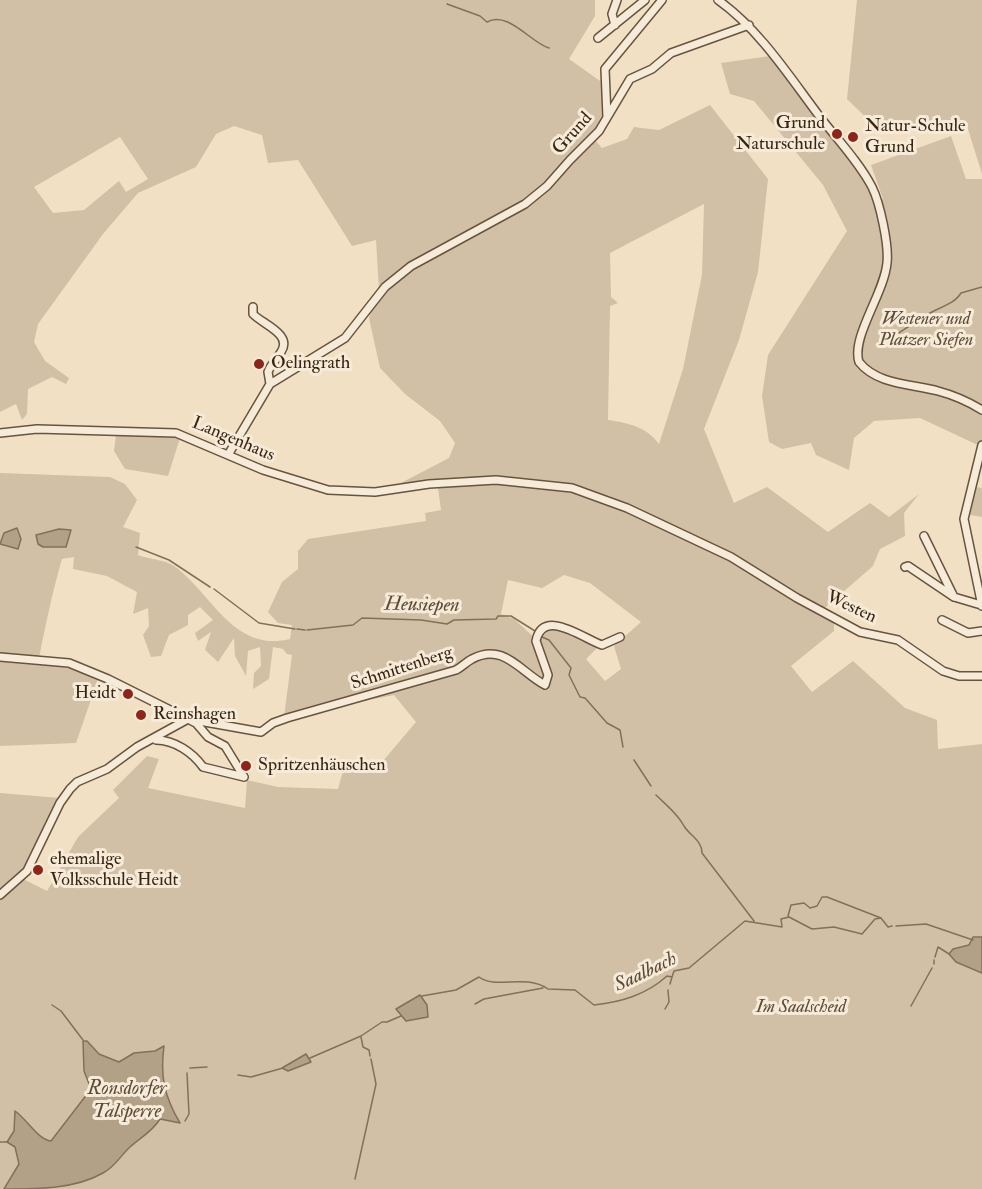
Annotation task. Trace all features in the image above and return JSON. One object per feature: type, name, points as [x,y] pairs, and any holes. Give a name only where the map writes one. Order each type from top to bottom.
[{"type":"street","points":[[615,25],[612,14],[617,0]]},
{"type":"street","points":[[598,38],[645,0]]},
{"type":"street","name":"Grund","points":[[270,384],[345,338],[385,287],[411,266],[525,204],[539,193],[599,131],[607,117],[604,69],[662,0]]},
{"type":"street","points":[[718,0],[749,25],[868,181],[876,197],[886,244],[887,264],[880,294],[858,344],[859,362],[867,370],[890,381],[939,391],[982,410]]},
{"type":"street","points":[[607,117],[630,79],[652,69],[671,53],[749,25]]},
{"type":"street","points":[[228,455],[270,384],[268,372],[283,349],[283,342],[277,332],[253,314],[253,307]]},
{"type":"street","name":"Langenhaus","points":[[0,434],[37,429],[167,431],[184,435],[228,455],[320,489],[375,492],[451,482]]},
{"type":"street","points":[[905,567],[908,566],[954,597],[982,606],[964,513],[981,448]]},
{"type":"street","name":"Westen","points":[[451,482],[496,480],[572,488],[636,512],[739,561],[797,598],[860,633],[895,638],[950,673],[982,676]]},
{"type":"street","points":[[924,536],[954,597]]},
{"type":"street","points":[[942,620],[968,633],[982,631]]},
{"type":"street","name":"Schmittenberg","points":[[188,719],[261,732],[273,723],[456,669],[489,653],[511,658],[545,686],[548,675],[536,641],[543,629],[552,625],[562,627],[602,645],[620,637]]},
{"type":"street","points":[[0,657],[69,663],[188,719],[196,723],[208,737],[225,746],[244,777],[203,767],[194,754],[168,741],[155,740]]},
{"type":"street","points":[[0,895],[27,871],[60,803],[77,782],[107,769],[137,747],[155,740],[188,719]]},
{"type":"green space","name":"Im Saalscheid","points":[[0,0],[595,0],[595,16],[569,59],[603,83],[606,115],[553,177],[595,140],[602,148],[627,139],[634,127],[659,130],[710,105],[768,179],[758,272],[739,340],[704,429],[734,503],[767,487],[828,532],[870,503],[889,517],[919,494],[904,513],[905,536],[880,549],[873,566],[819,613],[834,621],[834,631],[791,666],[812,692],[853,661],[905,708],[937,720],[938,749],[982,744],[982,1189],[0,1189],[0,793],[60,798],[23,879],[47,891],[78,837],[119,798],[113,790],[147,756],[159,759],[148,788],[245,808],[247,780],[278,787],[338,789],[345,763],[377,768],[416,722],[394,695],[284,717],[292,655],[287,654],[283,649],[273,647],[269,679],[253,689],[254,673],[261,666],[260,647],[248,651],[246,676],[235,656],[234,638],[218,662],[205,650],[211,632],[198,641],[195,633],[213,620],[200,607],[188,615],[188,625],[169,635],[161,656],[151,657],[143,635],[149,626],[148,608],[133,614],[137,592],[107,576],[73,569],[74,557],[62,559],[38,663],[73,669],[98,679],[76,743],[0,746],[0,473],[110,477],[125,484],[137,500],[123,527],[140,533],[138,555],[174,566],[188,577],[238,629],[253,637],[270,641],[290,639],[292,625],[278,623],[268,612],[282,582],[298,569],[298,551],[308,539],[426,521],[425,513],[441,510],[438,488],[399,484],[449,458],[455,443],[440,421],[405,394],[380,368],[369,318],[379,290],[376,240],[352,246],[298,160],[268,163],[262,135],[234,126],[216,134],[196,167],[138,193],[103,234],[38,324],[34,342],[45,361],[69,378],[66,384],[52,377],[28,389],[27,414],[22,420],[16,404],[0,412]],"holes":[[[120,137],[148,179],[126,192],[119,181],[84,210],[53,213],[34,187]],[[704,204],[702,275],[683,369],[659,444],[637,427],[608,420],[610,306],[618,303],[611,297],[610,253]],[[564,575],[590,583],[641,622],[614,646],[621,669],[605,681],[586,659],[597,648],[573,634],[558,629],[543,633],[537,640],[514,619],[501,614],[508,580],[542,588]]]},
{"type":"green space","points":[[857,0],[982,0],[982,174],[967,126],[880,131],[847,99]]},
{"type":"green space","name":"Westener und Platzer Siefen","points":[[770,56],[859,171],[870,187],[873,200],[883,199],[871,165],[951,136],[966,179],[982,179],[982,447],[920,418],[874,421],[854,438],[849,470],[816,455],[811,443],[782,449],[769,442],[762,396],[768,355],[847,231],[823,185],[754,101],[730,94],[721,63]]},
{"type":"green space","points":[[116,435],[180,438],[168,476],[125,469],[114,451]]},
{"type":"green space","points":[[976,487],[982,488],[982,517],[970,515]]},
{"type":"water","points":[[17,528],[21,539],[18,549],[0,544],[4,533]]},
{"type":"water","points":[[59,529],[71,530],[66,547],[43,547],[38,544],[36,535]]},
{"type":"water","points":[[973,937],[982,937],[982,973],[956,962],[949,954],[953,949],[969,945]]},
{"type":"water","points":[[420,995],[427,1005],[428,1017],[406,1021],[396,1009]]},
{"type":"water","name":"Ronsdorfer Talsperre","points":[[83,1041],[87,1041],[99,1054],[119,1062],[134,1053],[155,1051],[164,1046],[164,1086],[180,1123],[160,1119],[111,1168],[92,1178],[56,1187],[4,1189],[19,1164],[15,1147],[7,1142],[14,1131],[15,1111],[37,1133],[51,1141],[91,1089],[84,1071]]},
{"type":"water","points":[[306,1054],[311,1062],[288,1071],[282,1068]]},
{"type":"waterway","points":[[447,4],[480,16],[487,22],[495,19],[503,20],[549,48]]},
{"type":"waterway","points":[[925,316],[949,303],[961,293],[982,287]]},
{"type":"waterway","points":[[878,342],[888,340],[919,321]]},
{"type":"waterway","name":"Heusiepen","points":[[136,547],[169,560],[210,587]]},
{"type":"waterway","name":"Heusiepen","points":[[214,589],[259,623],[295,629]]},
{"type":"waterway","name":"Heusiepen","points":[[307,630],[353,625],[362,618],[421,620],[447,624],[454,620],[496,619],[498,616],[511,616],[535,631]]},
{"type":"waterway","name":"Heusiepen","points":[[297,629],[305,630]]},
{"type":"waterway","name":"Heusiepen","points":[[542,637],[549,640],[571,668],[569,675],[580,697],[585,698],[607,723],[620,730],[623,747]]},
{"type":"waterway","name":"Heusiepen","points":[[634,760],[651,786]]},
{"type":"waterway","name":"Heusiepen","points":[[656,795],[675,813],[698,841],[702,853],[754,921]]},
{"type":"waterway","points":[[788,916],[791,905],[804,903],[810,908],[817,906],[822,897],[827,897],[881,918]]},
{"type":"waterway","name":"Saalbach","points":[[422,996],[456,990],[479,977],[486,981],[530,982],[548,989],[575,990],[594,1005],[604,1004],[642,993],[667,976],[672,977],[674,971],[689,968],[745,921],[782,927],[781,919],[789,917],[812,929],[834,927],[862,934],[875,919],[881,918],[888,927],[892,926]]},
{"type":"waterway","name":"Saalbach","points":[[896,926],[926,924],[973,940]]},
{"type":"waterway","points":[[935,957],[938,947],[949,954]]},
{"type":"waterway","points":[[911,1006],[932,968]]},
{"type":"waterway","name":"Saalbach","points":[[670,984],[672,977]]},
{"type":"waterway","points":[[475,1004],[484,999],[543,988]]},
{"type":"waterway","points":[[665,1009],[669,1002],[668,990]]},
{"type":"waterway","points":[[52,1005],[61,1011],[83,1040]]},
{"type":"waterway","name":"Saalbach","points":[[310,1058],[361,1036],[382,1022],[401,1016]]},
{"type":"waterway","points":[[361,1037],[363,1047],[369,1050],[370,1056]]},
{"type":"waterway","points":[[355,1179],[376,1084],[371,1059]]},
{"type":"waterway","name":"Saalbach","points":[[190,1068],[207,1067]]},
{"type":"waterway","name":"Saalbach","points":[[238,1075],[251,1077],[283,1068]]},
{"type":"waterway","points":[[185,1121],[189,1114],[187,1073]]},
{"type":"waterway","points":[[0,1142],[8,1142]]},
{"type":"place","name":"Grund Naturschule","points":[[837,134]]},
{"type":"place","name":"Natur-Schule Grund","points":[[853,137]]},
{"type":"place","name":"Oelingrath","points":[[259,364]]},
{"type":"place","name":"Heidt","points":[[128,694]]},
{"type":"place","name":"Reinshagen","points":[[141,715]]},
{"type":"place","name":"Spritzenhäuschen","points":[[246,766]]},
{"type":"place","name":"ehemalige Volksschule Heidt","points":[[38,870]]}]
